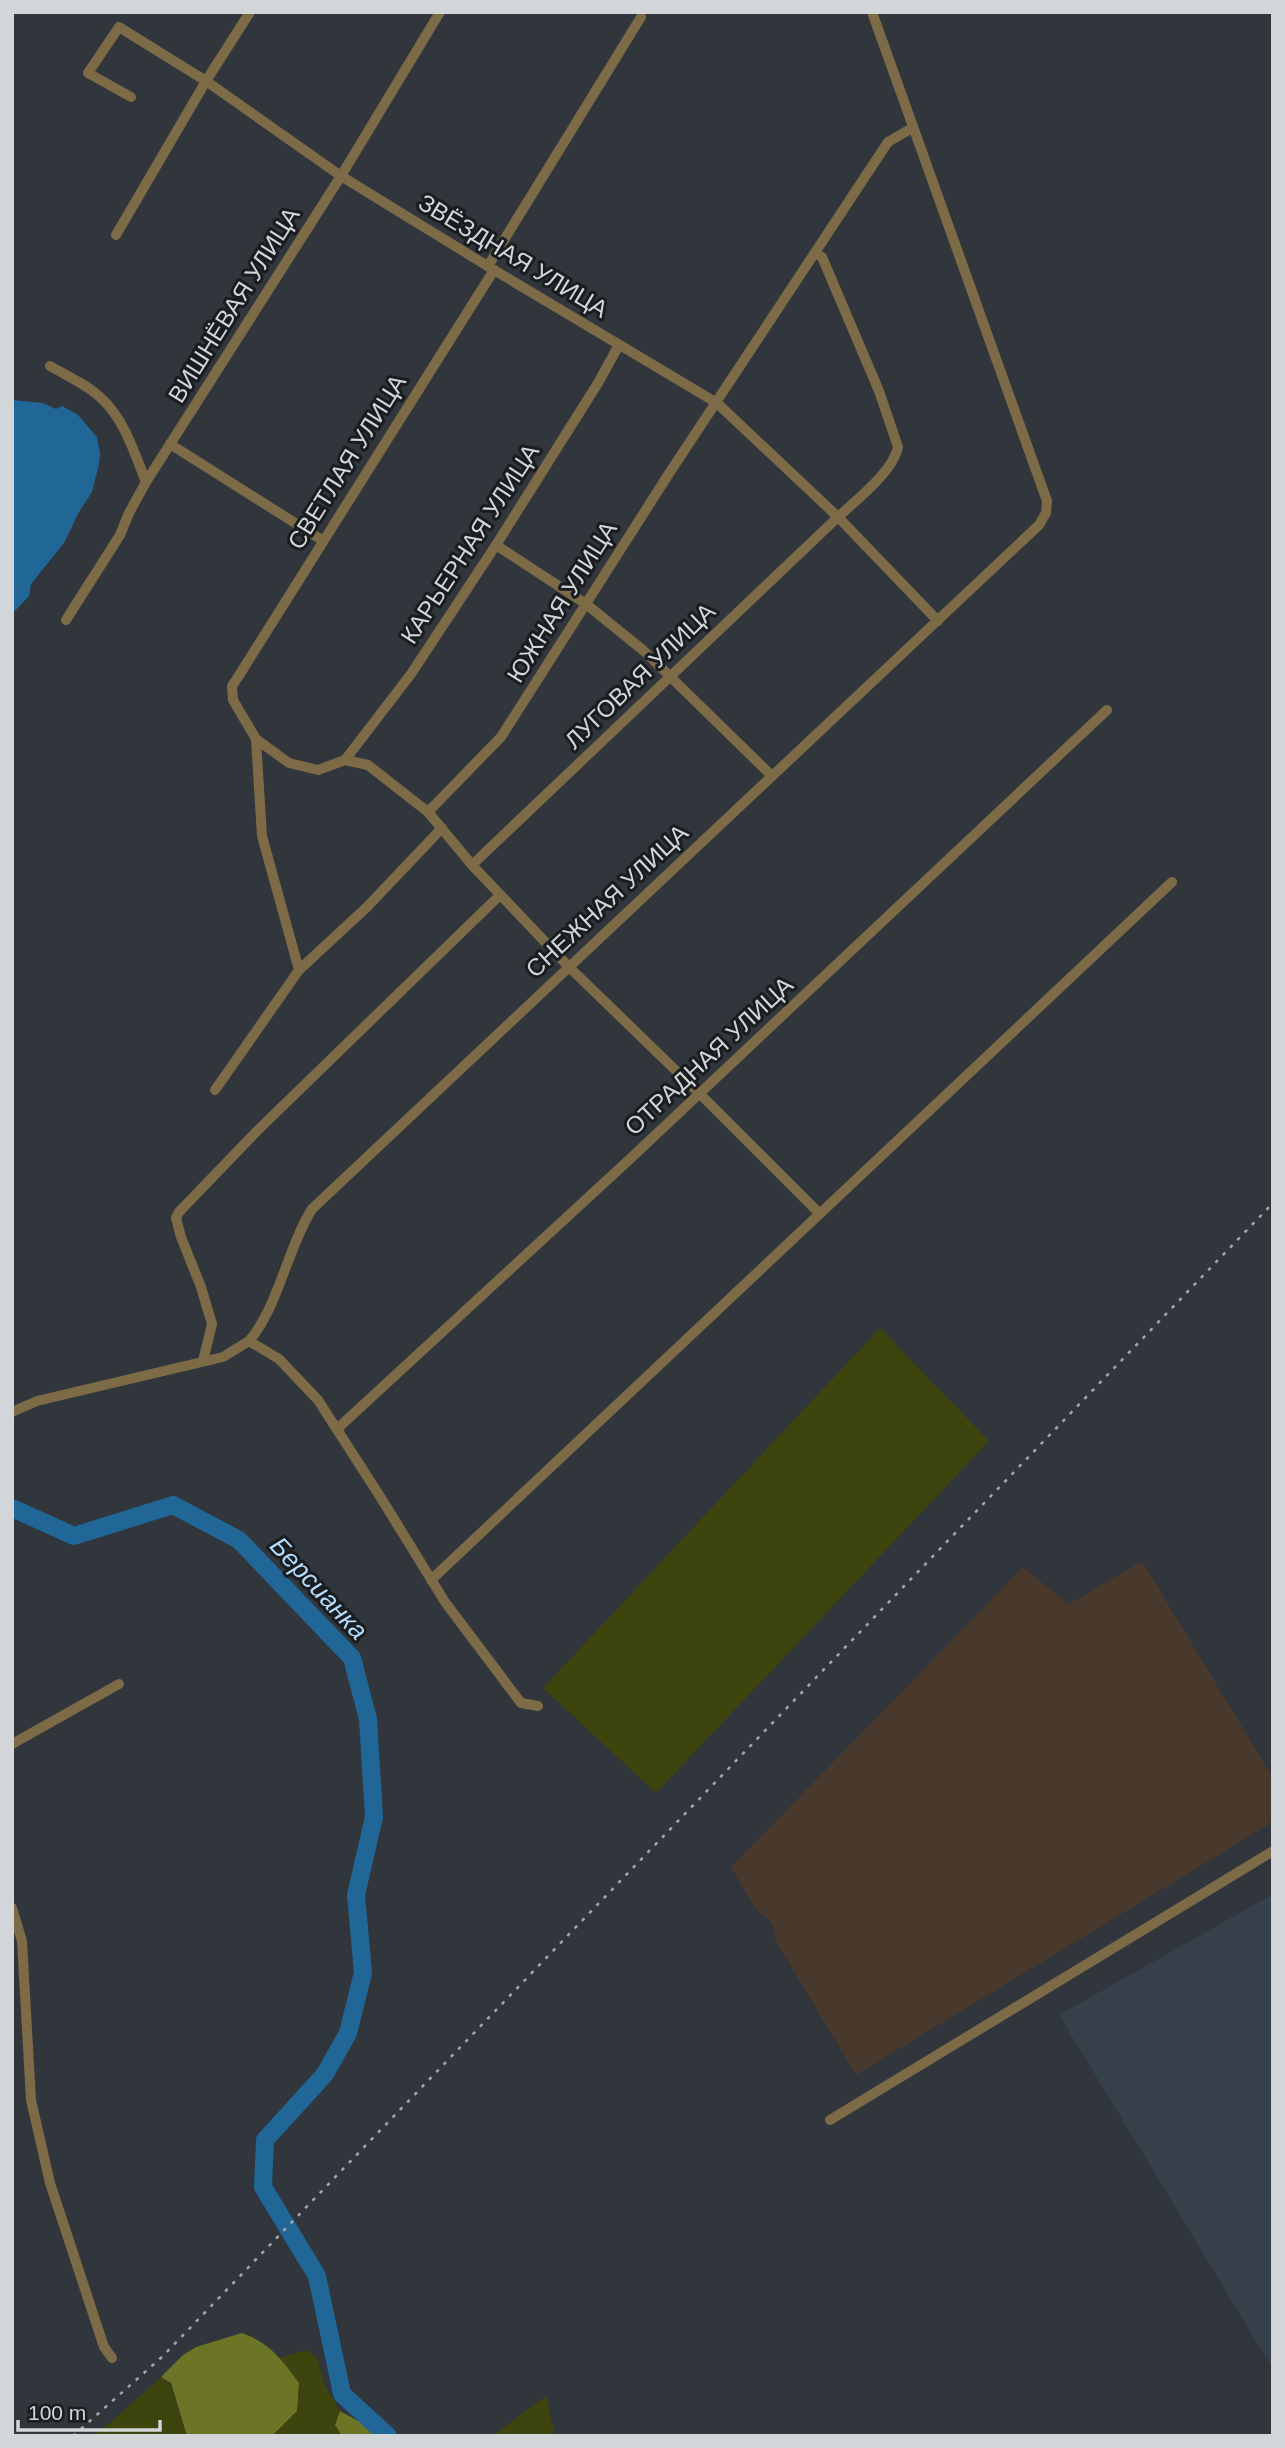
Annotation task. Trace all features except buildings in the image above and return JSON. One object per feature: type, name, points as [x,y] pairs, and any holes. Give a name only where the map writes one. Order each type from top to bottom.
[{"type":"street","points":[[116,235],[206,81],[250,12]]},
{"type":"street","name":"ВИШНЁВАЯ УЛИЦА","points":[[66,620],[120,535],[146,482],[341,176],[440,12]]},
{"type":"street","points":[[872,12],[912,128]]},
{"type":"street","name":"СВЕТЛАЯ УЛИЦА","points":[[256,739],[233,700],[232,687],[491,268],[641,17]]},
{"type":"street","name":"ЗВЁЗДНАЯ УЛИЦА","points":[[131,97],[88,73],[119,27],[206,81],[341,176],[717,403],[838,517],[938,621]]},
{"type":"street","name":"ЮЖНАЯ УЛИЦА","points":[[428,812],[501,737],[670,472],[888,142],[912,128]]},
{"type":"street","name":"СНЕЖНАЯ УЛИЦА","points":[[249,1342],[265,1317],[299,1230],[312,1209],[938,621],[1039,525],[1046,513],[1047,501],[912,128]]},
{"type":"street","name":"ЛУГОВАЯ УЛИЦА","points":[[472,865],[838,517],[896,457],[898,447],[879,391],[822,257],[815,253]]},
{"type":"street","name":"КАРЬЕРНАЯ УЛИЦА","points":[[345,760],[411,674],[496,545],[619,345]]},
{"type":"street","points":[[50,366],[103,399],[126,434],[146,482]]},
{"type":"street","points":[[170,444],[322,540]]},
{"type":"street","points":[[496,545],[586,604],[644,651],[772,776]]},
{"type":"street","name":"ОТРАДНАЯ УЛИЦА","points":[[337,1429],[1107,710]]},
{"type":"street","points":[[256,739],[289,763],[318,770],[345,760],[368,765],[428,812],[472,865],[568,966],[820,1214]]},
{"type":"street","points":[[256,739],[262,836],[299,970]]},
{"type":"street","points":[[215,1090],[299,970],[367,907],[442,828]]},
{"type":"street","points":[[431,1580],[1172,882]]},
{"type":"street","points":[[203,1361],[212,1324],[181,1237],[176,1218],[179,1212],[257,1131],[500,895]]},
{"type":"street","points":[[12,1412],[37,1401],[223,1357],[249,1342],[279,1359],[318,1400],[445,1602],[521,1703],[538,1706]]},
{"type":"street","points":[[12,1744],[119,1684]]},
{"type":"street","points":[[830,2120],[1273,1851]]},
{"type":"street","points":[[12,1908],[22,1941],[31,2100],[50,2183],[104,2347],[113,2358]]},
{"type":"shaded area","points":[[1142,1561],[1273,1778],[1273,1822],[856,2075],[775,1940],[774,1929],[769,1920],[755,1908],[731,1867],[1023,1567],[1069,1604]]},
{"type":"shaded area","points":[[1273,1894],[1273,2369],[1059,2015]]},
{"type":"green space","points":[[880,1328],[989,1441],[656,1793],[543,1688]]},
{"type":"green space","points":[[242,2333],[268,2347],[299,2383],[297,2411],[272,2436],[187,2436],[171,2383],[161,2377],[183,2355],[196,2347]]},
{"type":"green space","points":[[305,2350],[317,2357],[325,2386],[340,2411],[335,2425],[342,2436],[272,2436],[297,2411],[299,2383],[280,2358]]},
{"type":"green space","points":[[161,2377],[170,2383],[187,2436],[91,2436],[111,2422]]},
{"type":"green space","points":[[546,2396],[555,2436],[492,2436]]},
{"type":"green space","points":[[340,2411],[386,2436],[342,2436],[335,2425]]},
{"type":"water","points":[[12,400],[43,403],[56,409],[62,406],[77,414],[97,437],[100,453],[92,492],[64,543],[31,584],[29,596],[12,614]]},
{"type":"waterway","name":"Берсианка","points":[[12,1508],[74,1536],[173,1505],[239,1540],[352,1658],[368,1719],[374,1817],[356,1895],[363,1973],[348,2033],[325,2074],[265,2140],[263,2187],[317,2276],[342,2394],[388,2436]]},
{"type":"railway","points":[[73,2436],[163,2356],[1273,1203]]}]
